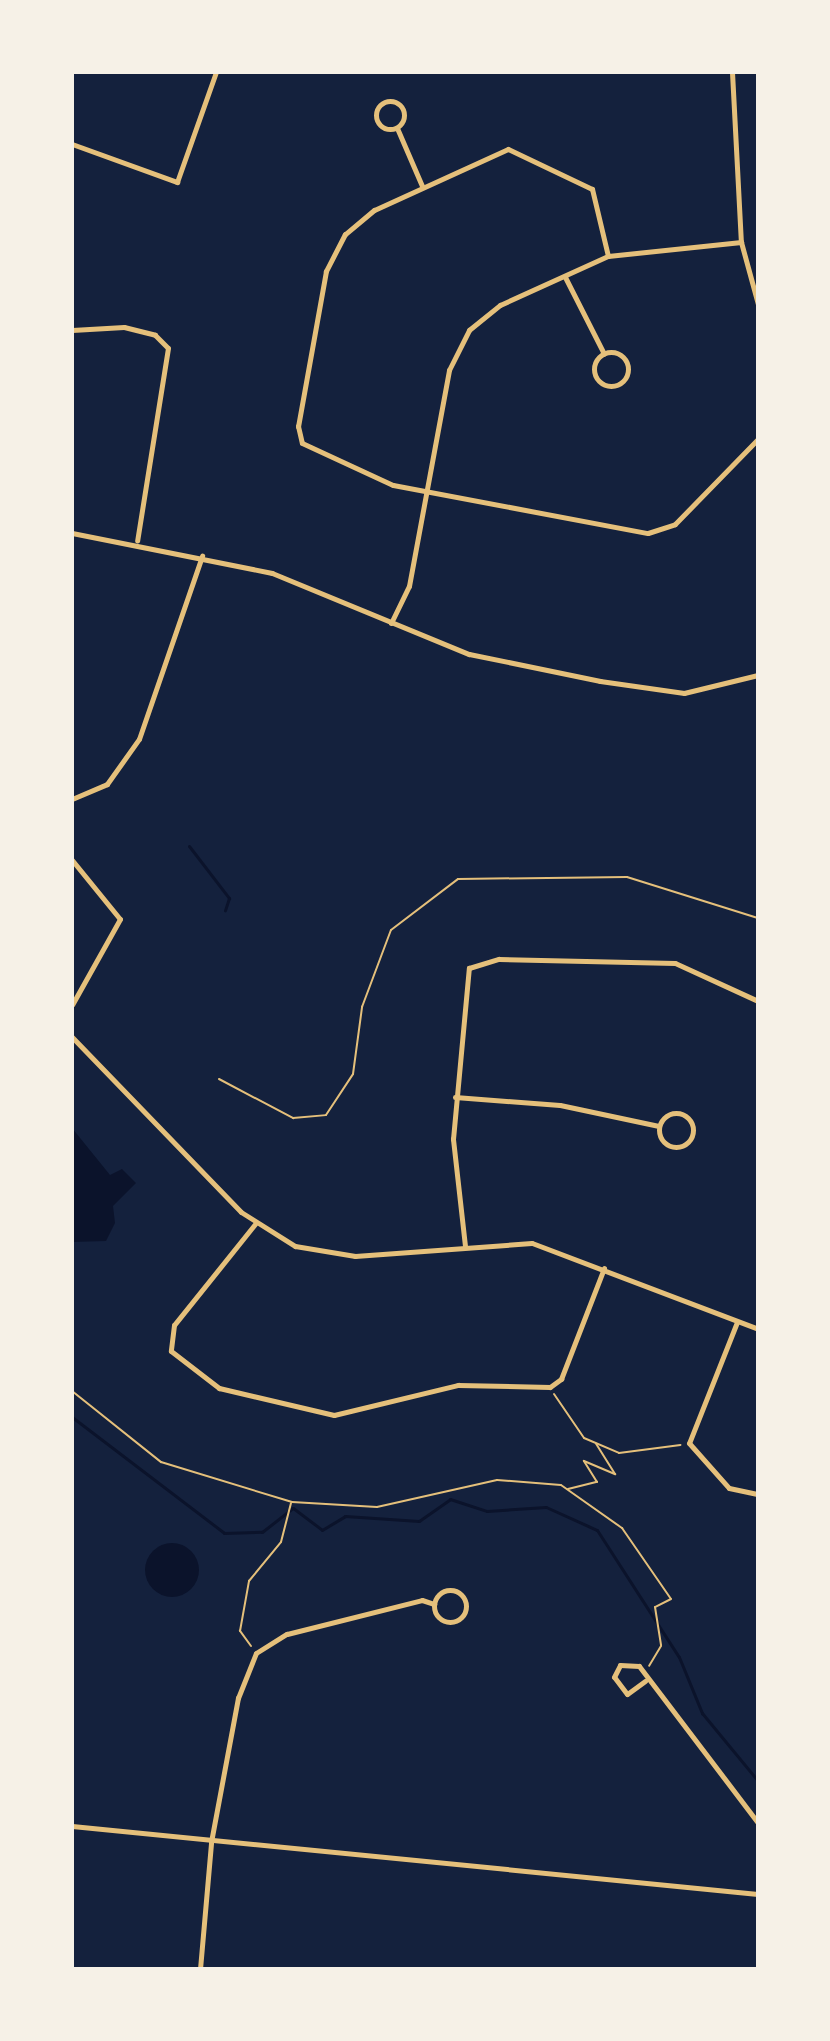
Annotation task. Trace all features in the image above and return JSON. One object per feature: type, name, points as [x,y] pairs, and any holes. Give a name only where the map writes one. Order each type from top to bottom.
[{"type":"street","points":[[72,144],[177,182],[216,72]]},
{"type":"street","points":[[732,72],[741,242],[758,304]]},
{"type":"street","points":[[397,128],[379,125],[384,102],[403,107],[397,128],[422,186]]},
{"type":"street","points":[[608,256],[592,189],[515,151],[422,186],[364,216],[336,247],[298,426],[302,443],[315,454],[428,492],[664,532],[758,439]]},
{"type":"street","points":[[391,623],[409,586],[457,347],[483,316],[608,256],[741,242]]},
{"type":"street","points":[[565,277],[604,354],[627,364],[616,385],[595,375],[604,354]]},
{"type":"street","points":[[72,330],[124,327],[155,335],[168,348],[137,541]]},
{"type":"street","points":[[72,533],[137,541],[272,573],[469,654],[668,692],[727,687],[758,675]]},
{"type":"street","points":[[72,799],[107,784],[139,739],[202,556]]},
{"type":"street","points":[[72,860],[120,919],[72,1005]]},
{"type":"street","points":[[465,1246],[455,1097],[463,990],[477,963],[675,963],[758,1001]]},
{"type":"street","points":[[72,1037],[255,1224],[295,1246],[338,1256],[532,1243],[758,1329]]},
{"type":"street","points":[[455,1097],[560,1105],[659,1126],[677,1113],[694,1132],[688,1144],[671,1147],[659,1126]]},
{"type":"street","points":[[255,1224],[168,1340],[180,1361],[219,1388],[334,1415],[458,1385],[550,1387],[565,1370],[604,1268]]},
{"type":"street","points":[[737,1322],[689,1443],[729,1488],[758,1494]]},
{"type":"street","points":[[200,1969],[211,1842],[238,1698],[256,1653],[287,1634],[422,1600],[434,1604],[447,1622],[466,1607],[449,1590],[434,1604]]},
{"type":"street","points":[[645,1681],[627,1694],[614,1677],[627,1662],[644,1672],[645,1681],[758,1823]]},
{"type":"street","points":[[72,1826],[758,1894]]},
{"type":"path","points":[[219,1079],[293,1118],[326,1115],[353,1074],[362,1007],[391,930],[458,879],[627,877],[758,918]]},
{"type":"path","points":[[72,1391],[161,1462],[292,1502],[377,1507],[497,1480],[568,1489],[597,1482],[584,1461],[615,1474],[596,1443],[570,1422],[550,1387]]},
{"type":"path","points":[[596,1443],[631,1455],[689,1443]]},
{"type":"path","points":[[568,1489],[622,1528],[671,1599],[655,1607],[660,1641],[644,1672]]},
{"type":"path","points":[[256,1653],[240,1631],[249,1581],[281,1542],[292,1502]]},
{"type":"water","points":[[72,1128],[110,1175],[122,1169],[136,1183],[113,1206],[115,1223],[106,1241],[72,1242]]},
{"type":"water","points":[[172,1543],[191,1551],[199,1570],[191,1589],[172,1597],[153,1589],[145,1570],[153,1551]]},
{"type":"waterway","points":[[189,846],[229,898],[225,910]]},
{"type":"waterway","points":[[72,1417],[224,1533],[262,1532],[293,1508],[322,1530],[345,1516],[419,1521],[450,1499],[487,1511],[546,1507],[597,1530],[679,1657],[702,1713],[758,1781]]}]
